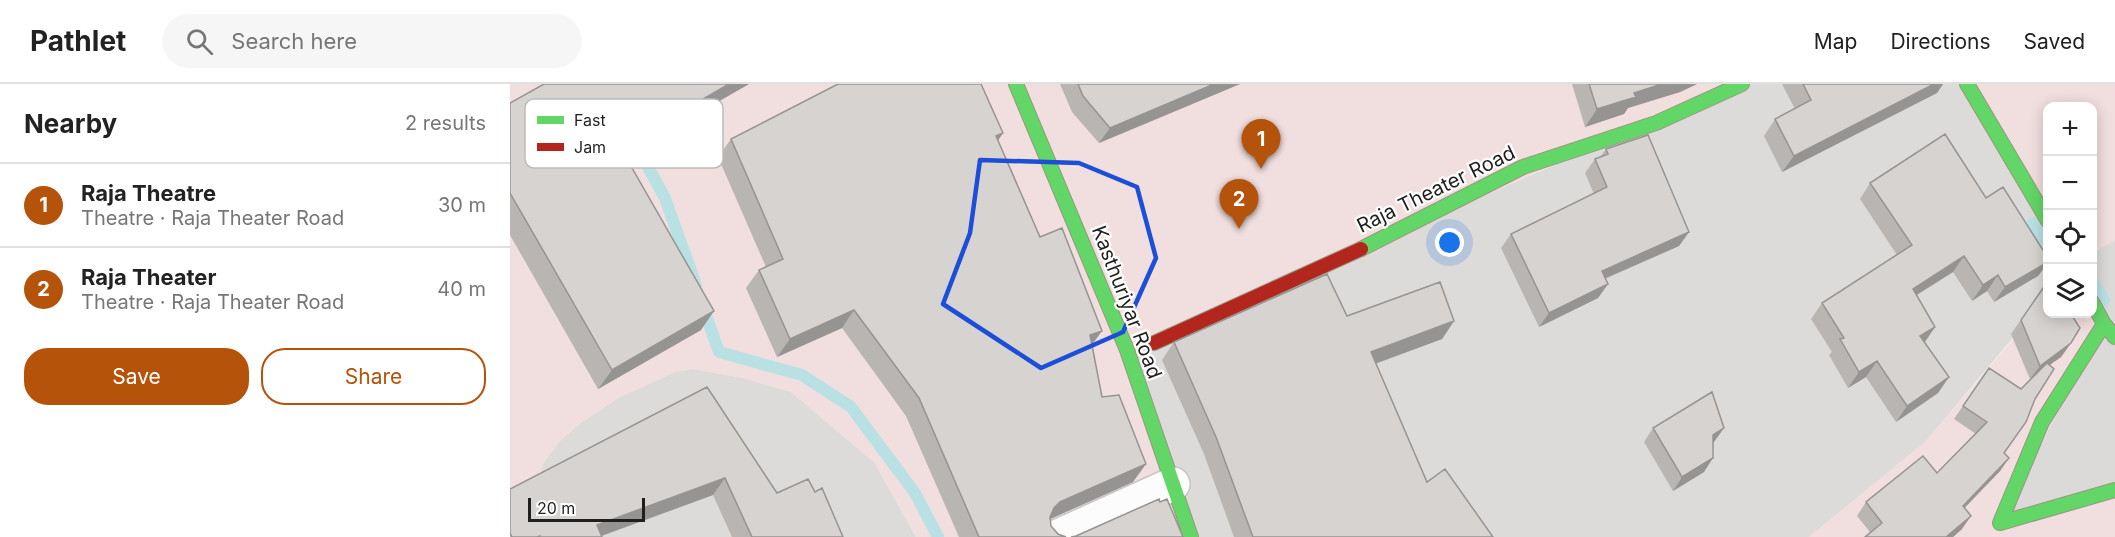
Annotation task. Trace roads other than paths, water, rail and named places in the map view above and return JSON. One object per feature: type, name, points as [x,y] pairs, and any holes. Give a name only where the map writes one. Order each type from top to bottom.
[{"type":"street","name":"Kasthuriyar Road","points":[[1016,84],[1127,350],[1191,537]]},
{"type":"street","name":"Raja Theater Road","points":[[1154,343],[1328,265],[1523,167],[1656,123],[1742,84]]},
{"type":"street","points":[[1967,84],[2043,213]]},
{"type":"street","points":[[2097,311],[2115,338]]},
{"type":"street","points":[[1992,530],[2042,422],[2104,324]]},
{"type":"street","points":[[1056,537],[1173,484]]},
{"type":"street","points":[[1992,530],[2115,490]]},
{"type":"waterway","points":[[649,168],[665,198],[696,285]]},
{"type":"waterway","points":[[2033,223],[2043,240]]},
{"type":"waterway","points":[[2097,288],[2104,300]]},
{"type":"waterway","points":[[702,304],[719,352],[802,375],[851,407],[915,493],[938,537]]},
{"type":"place","name":"Raja Theatre","points":[[1261,169]]},
{"type":"place","name":"Raja Theater","points":[[1239,229]]}]
